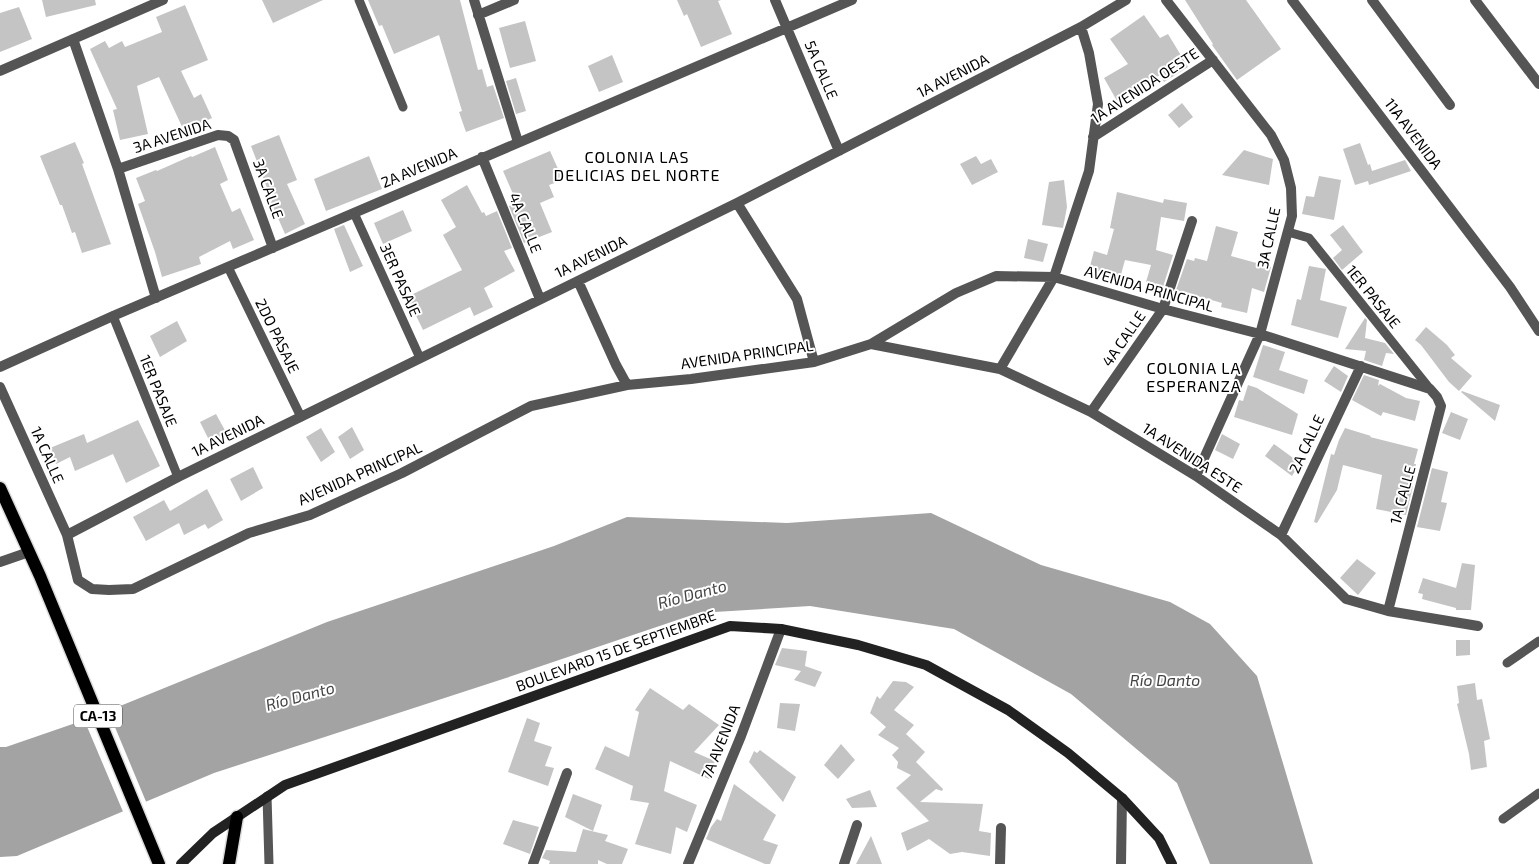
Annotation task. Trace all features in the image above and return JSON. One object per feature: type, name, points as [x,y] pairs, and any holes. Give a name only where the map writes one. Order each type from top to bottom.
[{"type":"main road","name":"CA-13","points":[[0,488],[40,576],[158,860]]},
{"type":"main road","points":[[229,864],[237,816]]},
{"type":"street","points":[[0,71],[163,0]]},
{"type":"street","points":[[474,0],[518,142]]},
{"type":"street","points":[[478,15],[514,0]]},
{"type":"street","name":"5A CALLE","points":[[775,0],[839,151]]},
{"type":"street","name":"2A AVENIDA","points":[[0,367],[113,316],[482,157],[852,0]]},
{"type":"street","name":"1A AVENIDA","points":[[66,535],[178,477],[737,203],[1081,27],[1110,5],[1126,0]]},
{"type":"street","name":"3A CALLE","points":[[1166,0],[1272,134],[1284,160],[1291,188],[1292,216],[1260,334],[1196,476]]},
{"type":"street","name":"11A AVENIDA","points":[[1292,0],[1510,287],[1539,331]]},
{"type":"street","points":[[1372,0],[1450,105]]},
{"type":"street","points":[[1475,0],[1539,84]]},
{"type":"street","points":[[1000,368],[1054,277],[1089,171],[1098,104],[1089,53],[1081,27]]},
{"type":"street","points":[[73,38],[118,169],[156,298]]},
{"type":"street","name":"1A AVENIDA OESTE","points":[[1094,137],[1213,60]]},
{"type":"street","name":"3A AVENIDA","points":[[118,169],[218,135],[228,136],[234,140]]},
{"type":"street","name":"3A CALLE","points":[[234,140],[273,248]]},
{"type":"street","name":"4A CALLE","points":[[482,157],[540,299]]},
{"type":"street","points":[[737,203],[797,299],[814,362]]},
{"type":"street","name":"4A CALLE","points":[[1091,412],[1163,310],[1192,221]]},
{"type":"street","name":"AVENIDA PRINCIPAL","points":[[78,580],[92,589],[133,589],[249,533],[310,515],[402,474],[532,406],[628,385],[690,379],[814,362],[871,344],[956,293],[996,276],[1054,277],[1163,310],[1260,334],[1430,389]]},
{"type":"street","points":[[578,280],[616,365],[628,385]]},
{"type":"street","name":"1A AVENIDA ESTE","points":[[871,344],[1000,368],[1091,412],[1196,476],[1280,535],[1346,599],[1388,611],[1478,626]]},
{"type":"street","name":"2A CALLE","points":[[1280,535],[1361,366]]},
{"type":"street","name":"1A CALLE","points":[[0,387],[66,535],[78,580]]},
{"type":"street","name":"1A CALLE","points":[[1388,611],[1442,406],[1430,389]]},
{"type":"street","points":[[0,562],[28,552]]},
{"type":"street","name":"BOULEVARD 15 DE SEPTIEMBRE","points":[[181,864],[213,833],[285,785],[730,626],[781,629],[858,645],[926,665],[1008,710],[1068,752],[1122,798],[1159,838],[1172,864]]},
{"type":"street","name":"7A AVENIDA","points":[[688,864],[741,736],[781,629]]},
{"type":"street","points":[[533,864],[567,773]]},
{"type":"street","points":[[1121,864],[1122,798]]},
{"type":"street","points":[[844,864],[857,825]]},
{"type":"street","points":[[1000,864],[1001,828]]},
{"type":"lane","points":[[360,0],[403,107]]},
{"type":"lane","name":"3ER PASAJE","points":[[354,213],[420,358]]},
{"type":"lane","name":"1ER PASAJE","points":[[1288,232],[1309,238],[1430,389]]},
{"type":"lane","name":"2DO PASAJE","points":[[228,267],[300,417]]},
{"type":"lane","name":"1ER PASAJE","points":[[113,316],[178,477]]},
{"type":"lane","points":[[1507,663],[1539,641]]},
{"type":"lane","points":[[1503,819],[1539,793]]},
{"type":"lane","points":[[267,796],[269,864]]},
{"type":"water","name":"Río Danto","points":[[931,513],[1041,565],[1170,602],[1210,624],[1257,676],[1313,864],[1210,864],[1177,783],[1071,694],[954,629],[810,606],[698,613],[214,773],[17,856],[0,857],[0,747],[6,747],[93,717],[327,622],[554,546],[627,517],[787,523]]},
{"type":"pier","points":[[107,708],[147,804],[124,814],[83,717]]},
{"type":"building","points":[[42,0],[95,0],[96,5],[46,17]]},
{"type":"building","points":[[262,0],[323,0],[273,23]]},
{"type":"building","points":[[368,0],[460,0],[478,70],[482,69],[487,87],[493,85],[504,118],[466,132],[459,112],[462,111],[439,35],[394,54],[382,25],[379,26]]},
{"type":"building","points":[[677,0],[721,0],[718,1],[732,34],[701,47],[687,14],[684,16]]},
{"type":"building","points":[[1185,0],[1246,0],[1281,49],[1237,80],[1212,45]]},
{"type":"building","points":[[185,5],[208,60],[181,71],[194,98],[201,94],[212,118],[184,131],[159,77],[137,86],[148,134],[120,140],[113,110],[117,109],[90,49],[105,41],[109,48],[122,41],[125,47],[162,32],[156,17]]},
{"type":"building","points":[[19,7],[32,39],[0,52],[0,13]]},
{"type":"building","points":[[1144,15],[1160,38],[1168,34],[1188,67],[1164,82],[1160,75],[1117,101],[1104,78],[1128,64],[1110,39]]},
{"type":"building","points":[[525,21],[536,61],[510,68],[499,28]]},
{"type":"building","points":[[612,55],[623,82],[599,92],[588,66]]},
{"type":"building","points":[[516,78],[526,111],[516,114],[506,81]]},
{"type":"building","points":[[1182,103],[1193,117],[1179,128],[1168,115]]},
{"type":"building","points":[[279,135],[297,180],[287,184],[305,224],[285,234],[271,202],[251,146]]},
{"type":"building","points":[[75,142],[111,244],[82,253],[75,232],[72,233],[62,205],[60,205],[40,156]]},
{"type":"building","points":[[1360,143],[1372,171],[1405,160],[1411,171],[1369,185],[1368,181],[1355,185],[1343,149]]},
{"type":"building","points":[[215,147],[228,180],[220,184],[232,212],[240,208],[254,240],[233,249],[230,241],[199,257],[201,264],[162,277],[138,204],[145,201],[136,178]]},
{"type":"building","points":[[1244,150],[1273,159],[1269,185],[1222,175]]},
{"type":"building","points":[[550,151],[563,180],[549,185],[554,197],[540,203],[552,232],[524,243],[509,206],[517,203],[503,171]]},
{"type":"building","points":[[369,156],[382,189],[326,211],[314,179]]},
{"type":"building","points":[[976,156],[981,164],[991,159],[998,172],[972,185],[960,164]]},
{"type":"building","points":[[1319,176],[1341,180],[1334,220],[1302,214],[1306,196],[1314,197]]},
{"type":"building","points":[[1064,180],[1067,207],[1063,228],[1042,225],[1049,182]]},
{"type":"building","points":[[467,185],[482,213],[484,212],[486,216],[497,211],[512,248],[504,251],[515,271],[484,288],[493,307],[474,316],[470,307],[423,330],[407,297],[462,270],[443,235],[456,227],[441,200]]},
{"type":"building","points":[[1117,192],[1163,203],[1164,199],[1187,203],[1184,221],[1161,217],[1156,250],[1173,255],[1163,287],[1146,282],[1151,265],[1125,260],[1120,278],[1089,270],[1094,251],[1107,255],[1114,229],[1110,228]]},
{"type":"building","points":[[403,210],[412,231],[383,244],[374,223]]},
{"type":"building","points":[[344,225],[363,266],[350,272],[334,229]]},
{"type":"building","points":[[1343,225],[1363,252],[1342,270],[1333,258],[1342,250],[1330,235]]},
{"type":"building","points":[[1216,226],[1238,232],[1231,256],[1271,267],[1264,292],[1252,288],[1247,313],[1221,307],[1222,303],[1176,290],[1187,259],[1194,261],[1195,258],[1207,261]]},
{"type":"building","points":[[1028,239],[1048,244],[1043,262],[1024,258]]},
{"type":"building","points":[[1309,266],[1326,269],[1320,300],[1347,307],[1338,338],[1291,325],[1297,299],[1301,300]]},
{"type":"building","points":[[1365,318],[1367,320],[1365,338],[1385,343],[1394,354],[1386,353],[1382,366],[1364,360],[1366,351],[1345,349]]},
{"type":"building","points":[[177,321],[187,341],[160,357],[150,336]]},
{"type":"building","points":[[1426,327],[1447,345],[1455,355],[1451,358],[1472,376],[1459,391],[1449,382],[1421,345],[1415,340]]},
{"type":"building","points":[[1263,345],[1285,352],[1279,370],[1308,380],[1304,394],[1253,377]]},
{"type":"building","points":[[1334,366],[1348,376],[1341,392],[1324,381]]},
{"type":"building","points":[[1364,375],[1379,380],[1378,386],[1380,384],[1406,398],[1420,401],[1415,421],[1383,412],[1381,416],[1352,400]]},
{"type":"building","points":[[1248,385],[1257,388],[1298,414],[1292,435],[1234,417],[1239,400],[1243,401]]},
{"type":"building","points":[[1461,392],[1500,405],[1495,421]]},
{"type":"building","points":[[1451,412],[1468,419],[1460,440],[1442,433]]},
{"type":"building","points":[[216,414],[227,434],[211,444],[200,422]]},
{"type":"building","points":[[138,420],[160,466],[126,483],[113,454],[75,471],[70,457],[56,464],[50,448],[84,434],[87,443]]},
{"type":"building","points":[[352,427],[364,450],[350,459],[338,437]]},
{"type":"building","points":[[321,428],[335,452],[321,462],[306,437]]},
{"type":"building","points":[[1345,428],[1370,437],[1418,449],[1414,464],[1416,464],[1413,486],[1406,515],[1376,509],[1382,475],[1343,465],[1337,490],[1317,523],[1314,522],[1331,454],[1334,455]]},
{"type":"building","points":[[1222,434],[1240,444],[1233,459],[1215,450]]},
{"type":"building","points":[[1274,444],[1300,463],[1292,476],[1265,456]]},
{"type":"building","points":[[253,467],[263,488],[241,501],[230,479]]},
{"type":"building","points":[[1432,468],[1448,472],[1441,502],[1447,503],[1440,531],[1417,527]]},
{"type":"building","points":[[207,489],[223,520],[208,529],[205,524],[184,535],[179,523],[146,541],[133,517],[164,500],[170,511]]},
{"type":"building","points":[[1357,559],[1376,573],[1358,595],[1340,578]]},
{"type":"building","points":[[1462,563],[1475,565],[1471,610],[1456,610],[1456,608],[1422,599],[1423,594],[1418,593],[1423,578],[1456,588]]},
{"type":"building","points":[[1456,640],[1470,640],[1470,655],[1456,656]]},
{"type":"building","points":[[782,648],[807,651],[805,666],[822,672],[815,687],[794,680],[801,671],[775,665]]},
{"type":"building","points":[[893,681],[906,682],[914,687],[894,710],[914,725],[906,734],[925,752],[916,762],[943,789],[942,791],[936,789],[920,802],[983,804],[979,831],[991,833],[990,856],[962,852],[950,854],[929,839],[907,851],[901,833],[929,821],[896,788],[911,775],[897,768],[898,762],[892,755],[899,748],[878,735],[886,727],[870,713],[877,696],[880,699]]},
{"type":"building","points":[[1475,683],[1477,700],[1482,699],[1490,739],[1484,741],[1487,767],[1471,770],[1457,704],[1459,703],[1457,686]]},
{"type":"building","points":[[650,688],[683,710],[689,704],[719,725],[694,752],[715,761],[709,779],[670,761],[664,791],[697,805],[687,832],[676,827],[671,854],[635,844],[649,803],[630,800],[633,786],[595,769],[605,746],[629,757],[639,712],[635,710]]},
{"type":"building","points":[[780,703],[800,704],[795,731],[777,728]]},
{"type":"building","points":[[527,718],[540,723],[534,741],[552,747],[545,766],[554,768],[548,786],[508,772]]},
{"type":"building","points":[[841,744],[855,760],[838,779],[824,765]]},
{"type":"building","points":[[760,750],[796,777],[783,802],[749,762],[754,751],[757,753]]},
{"type":"building","points":[[734,784],[776,815],[763,840],[778,845],[770,864],[765,864],[706,839],[717,819],[721,821]]},
{"type":"building","points":[[870,790],[877,807],[852,808],[846,799]]},
{"type":"building","points":[[573,794],[602,805],[593,831],[565,817]]},
{"type":"building","points":[[513,820],[539,827],[530,854],[503,844]]},
{"type":"building","points":[[583,829],[608,835],[605,841],[628,849],[622,864],[607,864],[598,860],[598,864],[549,864],[550,861],[542,858],[546,850],[576,852]]},
{"type":"building","points":[[871,836],[882,864],[856,864]]},
{"type":"district","name":"COLONIA LAS DELICIAS DEL NORTE","points":[[637,166]]},
{"type":"district","name":"COLONIA LA ESPERANZA","points":[[1194,377]]}]
